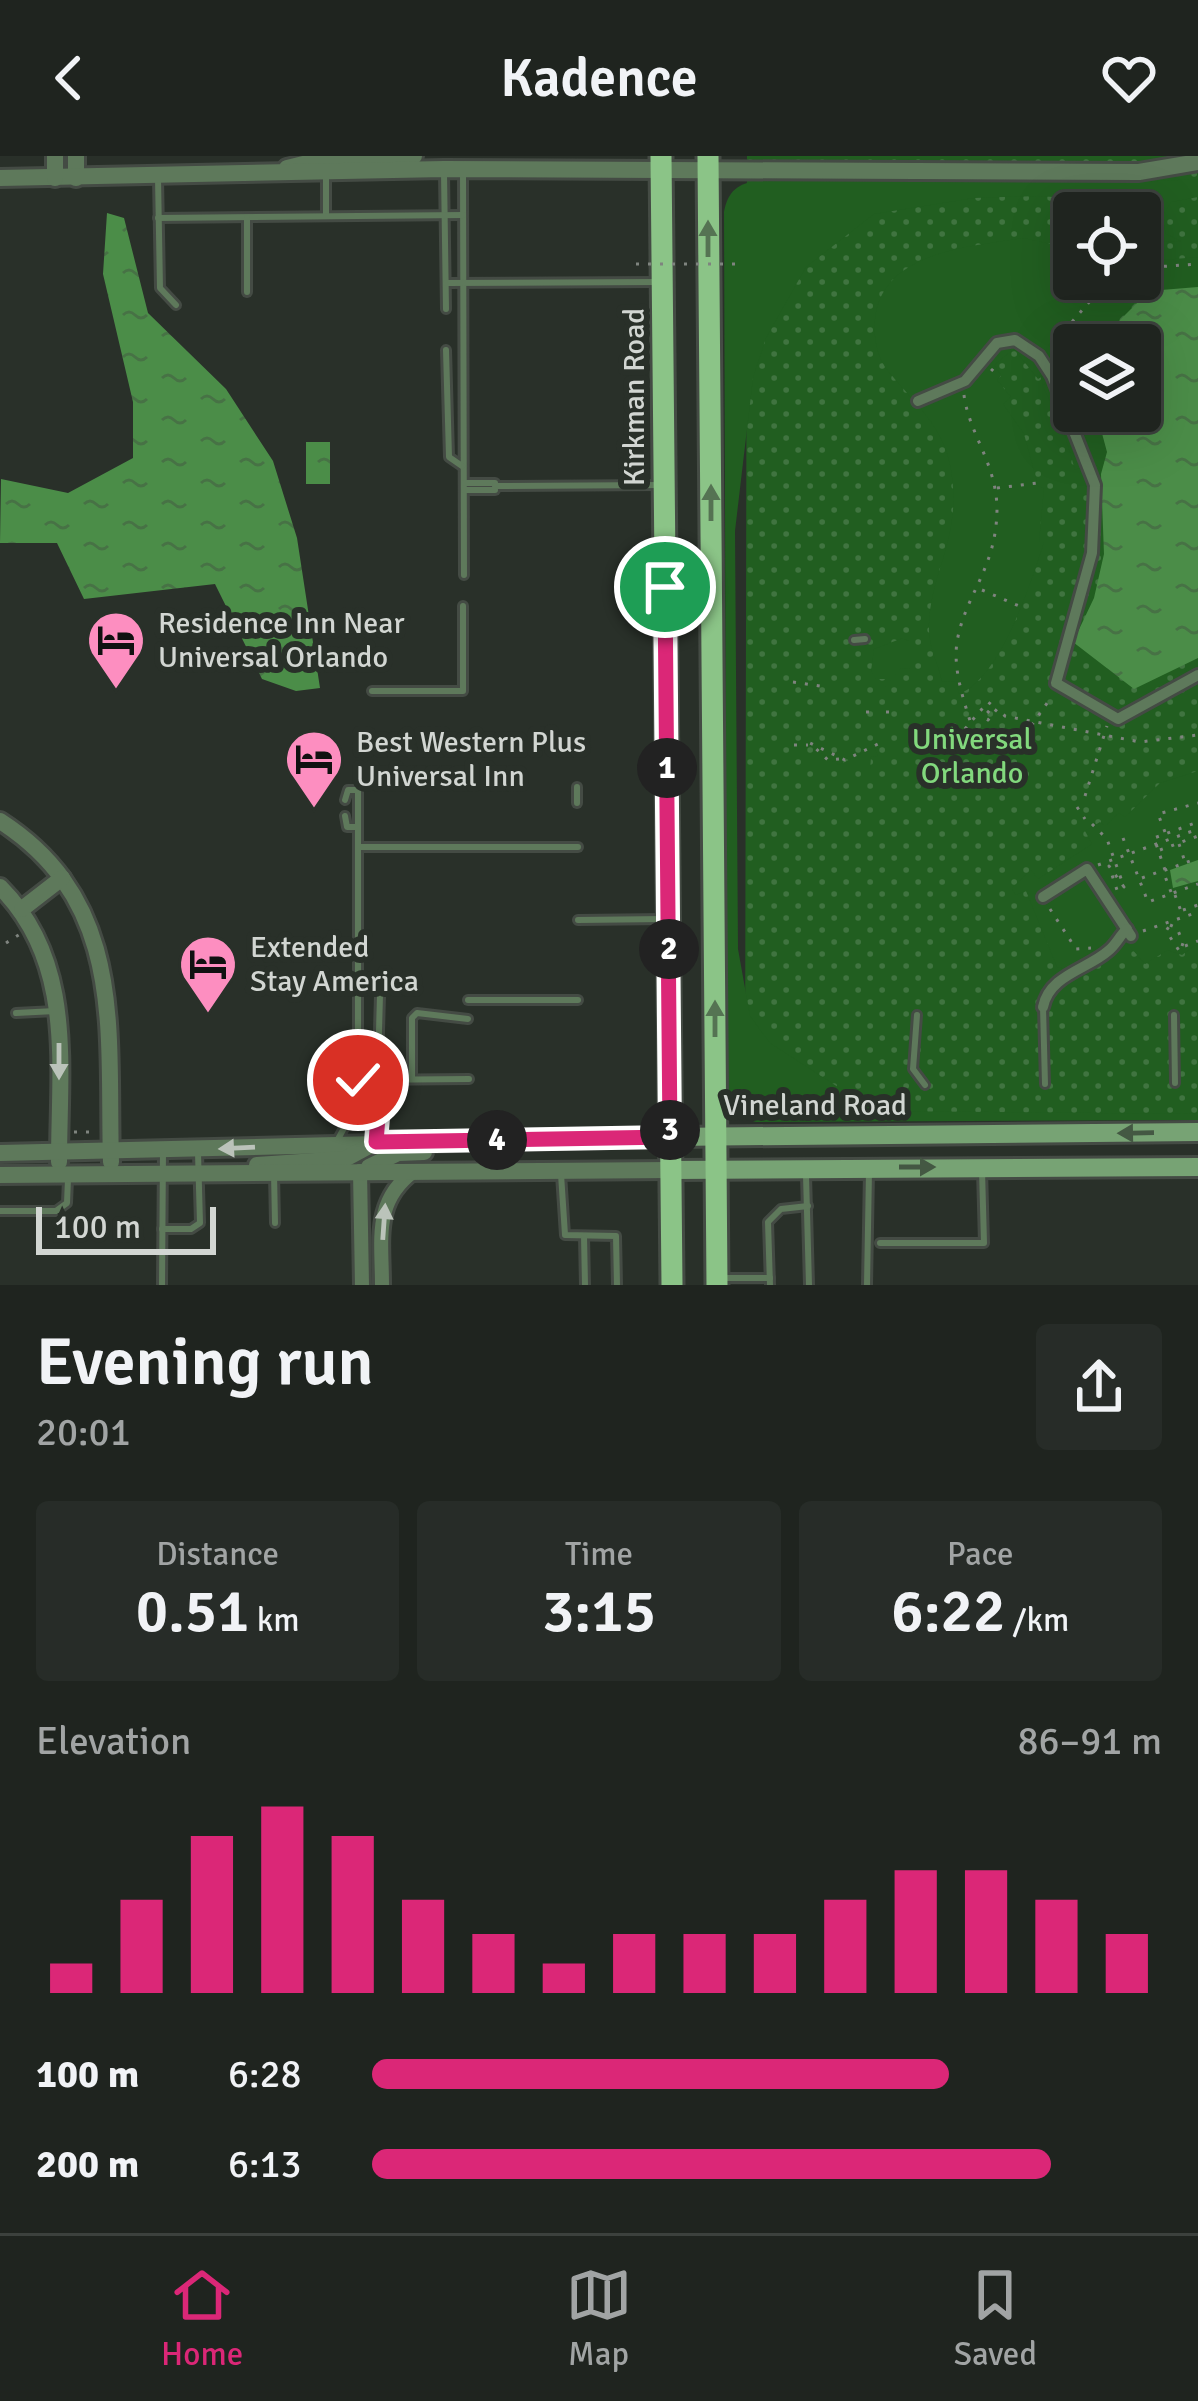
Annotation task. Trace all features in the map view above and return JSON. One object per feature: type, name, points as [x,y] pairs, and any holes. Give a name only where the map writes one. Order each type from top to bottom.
[{"type":"main road","points":[[702,160],[717,1282]]},
{"type":"main road","name":"Kirkman Road","points":[[661,163],[672,1285]]},
{"type":"main road","name":"Vineland Road","points":[[670,1137],[1198,1132]]},
{"type":"main road","points":[[982,1167],[1001,1146],[1074,1134]]},
{"type":"main road","name":"Vineland Road","points":[[671,1169],[1198,1167]]},
{"type":"street","points":[[55,156],[55,178]]},
{"type":"street","points":[[76,156],[76,178]]},
{"type":"street","points":[[258,176],[328,158],[414,156]]},
{"type":"street","points":[[0,178],[258,176],[702,160],[1139,172],[1198,162]]},
{"type":"street","points":[[915,404],[965,381],[990,348],[1006,340],[1032,349],[1052,376],[1095,485],[1092,554],[1057,683],[1118,719],[1198,675]]},
{"type":"street","points":[[0,821],[34,846],[62,878],[83,911],[105,980],[111,1175]]},
{"type":"street","points":[[1043,897],[1087,869],[1129,932],[1046,994],[1043,1006]]},
{"type":"street","points":[[22,910],[62,878]]},
{"type":"street","points":[[0,887],[40,938],[59,1011],[63,1175]]},
{"type":"street","name":"Vineland Road","points":[[0,1153],[110,1154],[376,1142],[670,1137]]},
{"type":"street","points":[[362,1285],[356,1258],[360,1171],[398,1153],[454,1151],[482,1140]]},
{"type":"street","points":[[204,1174],[277,1161],[345,1159],[376,1142]]},
{"type":"street","name":"Vineland Road","points":[[0,1175],[671,1169]]},
{"type":"street","points":[[382,1285],[382,1206],[395,1185],[414,1171]]},
{"type":"lane","points":[[446,309],[445,215],[454,169]]},
{"type":"lane","points":[[454,169],[463,215],[464,575]]},
{"type":"lane","points":[[326,173],[326,216]]},
{"type":"lane","points":[[158,178],[160,288],[176,304]]},
{"type":"lane","points":[[158,218],[463,215]]},
{"type":"lane","points":[[247,218],[247,292]]},
{"type":"lane","points":[[446,283],[663,282]]},
{"type":"lane","points":[[446,350],[449,457],[464,467]]},
{"type":"lane","points":[[464,486],[664,485]]},
{"type":"lane","points":[[372,691],[463,692],[464,606]]},
{"type":"lane","points":[[854,640],[866,639]]},
{"type":"lane","points":[[578,787],[578,803]]},
{"type":"lane","points":[[335,1144],[350,1127],[358,1080],[358,790],[348,790],[345,800]]},
{"type":"lane","points":[[345,816],[347,826],[358,827]]},
{"type":"lane","points":[[358,847],[578,847]]},
{"type":"lane","points":[[578,920],[668,919]]},
{"type":"lane","points":[[376,1142],[380,995]]},
{"type":"lane","points":[[468,1000],[578,1000]]},
{"type":"lane","points":[[1043,1006],[1045,1084]]},
{"type":"lane","points":[[16,1012],[59,1011]]},
{"type":"lane","points":[[412,1079],[412,1018],[417,1012],[468,1019]]},
{"type":"lane","points":[[917,1015],[913,1069],[926,1085]]},
{"type":"lane","points":[[1174,1015],[1175,1083]]},
{"type":"lane","points":[[358,1080],[469,1078]]},
{"type":"lane","points":[[162,1229],[197,1227],[204,1174],[198,1150]]},
{"type":"lane","points":[[162,1285],[163,1151]]},
{"type":"lane","points":[[880,1243],[983,1243],[982,1167]]},
{"type":"lane","points":[[806,1168],[809,1285]]},
{"type":"lane","points":[[867,1285],[868,1168]]},
{"type":"lane","points":[[561,1170],[565,1235],[616,1236],[616,1285],[630,1285]]},
{"type":"lane","points":[[274,1172],[275,1223]]},
{"type":"lane","points":[[0,1211],[56,1211],[68,1203],[63,1175]]},
{"type":"lane","points":[[717,1282],[770,1282],[768,1222],[781,1209],[808,1206]]},
{"type":"lane","points":[[584,1236],[585,1285]]},
{"type":"path","points":[[636,263],[740,264]]},
{"type":"path","points":[[1161,267],[1198,264]]},
{"type":"path","points":[[1052,376],[1060,365],[1059,337],[1091,300]]},
{"type":"path","points":[[965,381],[966,408],[984,443],[996,488],[995,539],[958,641],[959,683],[970,724]]},
{"type":"path","points":[[996,488],[1037,483]]},
{"type":"path","points":[[980,589],[1019,606]]},
{"type":"path","points":[[793,682],[826,687]]},
{"type":"path","points":[[1018,745],[1057,683]]},
{"type":"path","points":[[957,738],[988,702],[993,706],[984,717],[988,720],[997,709],[1005,716],[1140,742],[1198,735]]},
{"type":"path","points":[[866,712],[878,712]]},
{"type":"path","points":[[886,712],[895,712]]},
{"type":"path","points":[[1084,796],[1107,725],[1118,719]]},
{"type":"path","points":[[794,745],[810,745],[828,760],[861,756],[878,744]]},
{"type":"path","points":[[1165,833],[1158,814],[1198,803]]},
{"type":"path","points":[[1077,808],[1085,819]]},
{"type":"path","points":[[1092,824],[1107,839],[1124,886],[1108,866],[1118,890],[1111,906]]},
{"type":"path","points":[[1092,867],[1197,829]]},
{"type":"path","points":[[1182,914],[1154,838],[1197,829]]},
{"type":"path","points":[[1176,837],[1185,862]]},
{"type":"path","points":[[1124,838],[1148,902],[1198,884]]},
{"type":"path","points":[[1139,879],[1198,858]]},
{"type":"path","points":[[1043,897],[1076,949],[1099,945]]},
{"type":"path","points":[[1146,930],[1196,910],[1198,925]]},
{"type":"path","points":[[1169,924],[1184,946]]},
{"type":"path","points":[[1169,924],[1176,951],[1198,941]]},
{"type":"path","points":[[6,943],[21,934]]},
{"type":"path","points":[[1170,940],[1180,937]]},
{"type":"path","points":[[68,1132],[102,1132]]},
{"type":"green space","name":"Universal Orlando","points":[[747,156],[1198,156],[1198,1116],[752,1115],[745,1102]]},
{"type":"green space","points":[[1198,179],[1198,197],[1171,202],[1162,217],[1166,234],[1181,241],[1161,242],[1161,192],[974,198],[874,214],[806,267],[766,338],[753,378],[735,531],[738,949],[750,1016],[770,1043],[875,1111],[1198,1114],[1198,1120],[756,1122],[739,1117],[727,1097],[724,212],[728,199],[740,186],[758,181],[1118,183]]},
{"type":"green space","points":[[1023,238],[1053,244],[1053,300],[1138,300],[1115,324],[1053,324],[1053,372],[1038,379],[1014,349],[994,365],[1001,375],[997,380],[1011,397],[1003,404],[1024,434],[1038,486],[1044,488],[1039,542],[1044,542],[1001,649],[974,684],[959,694],[956,681],[942,682],[929,632],[931,603],[953,514],[951,470],[935,428],[888,371],[875,340],[881,296],[894,279],[932,256]]},
{"type":"green space","points":[[1198,257],[1198,287],[1161,294],[1161,260]]},
{"type":"green space","points":[[1053,380],[1053,407],[1042,385]]},
{"type":"green space","points":[[1064,432],[1102,432],[1107,452],[1102,471],[1091,459],[1092,464],[1075,470]]},
{"type":"green space","points":[[903,638],[910,642],[910,668],[900,669],[885,687],[885,679],[876,679],[871,671],[874,649]]},
{"type":"green space","points":[[874,747],[878,756],[871,757],[870,770],[813,770],[813,748],[839,765]]},
{"type":"green space","points":[[1198,771],[1198,943],[1182,955],[1168,950],[1145,964],[1123,939],[1070,970],[1057,967],[1026,891],[1015,895],[1012,888],[1031,870],[1038,879],[1092,844],[1085,831],[1100,822],[1105,826],[1119,813],[1125,817],[1160,783]]},
{"type":"water","points":[[107,213],[124,218],[148,313],[226,389],[273,461],[297,538],[320,688],[296,691],[262,679],[215,584],[84,599],[57,543],[0,543],[1,479],[68,493],[133,458],[133,402],[103,274]]},
{"type":"water","points":[[1198,287],[1198,658],[1134,689],[1073,642],[1094,598],[1104,554],[1101,474],[1107,452],[1102,432],[1161,432],[1161,324],[1116,324],[1140,300],[1161,300],[1161,290]]},
{"type":"water","points":[[306,442],[330,442],[330,484],[306,484]]},
{"type":"water","points":[[1198,860],[1198,881],[1173,888],[1170,870]]},
{"type":"place","name":"Residence Inn Near Universal Orlando","points":[[116,691]]},
{"type":"place","name":"Best Western Plus Universal Inn","points":[[314,810]]},
{"type":"place","name":"Extended Stay America","points":[[208,1015]]},
{"type":"route","points":[[358,1080],[381,1080],[376,1142],[670,1137],[665,587]]}]
